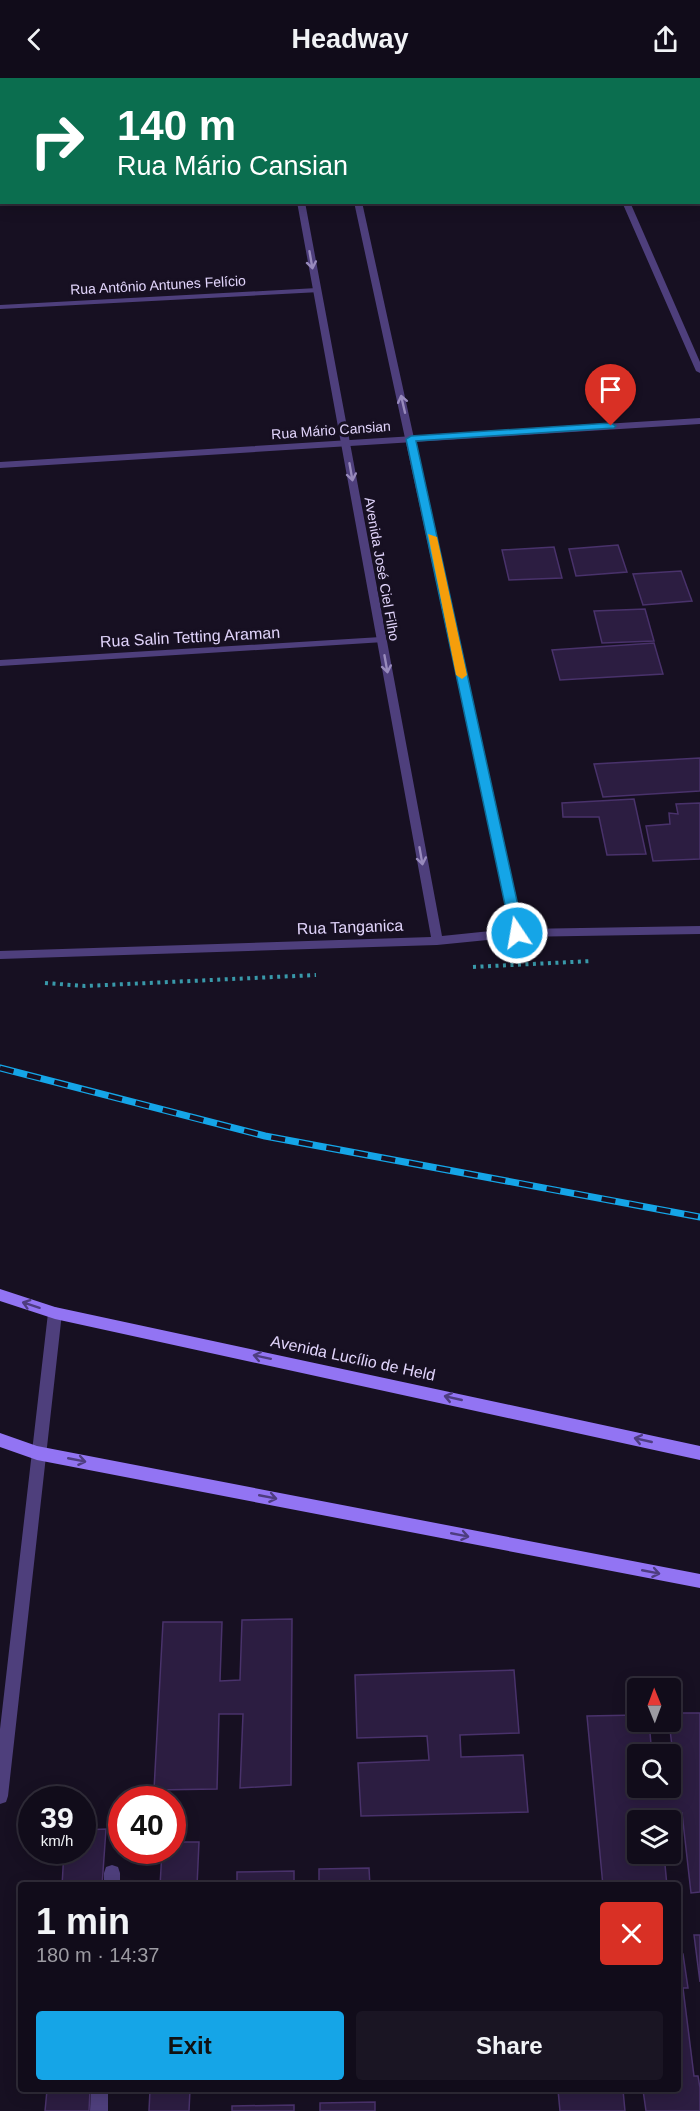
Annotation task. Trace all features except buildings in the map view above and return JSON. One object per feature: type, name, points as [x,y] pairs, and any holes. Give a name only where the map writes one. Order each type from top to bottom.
[{"type":"main road","name":"Avenida Lucílio de Held","points":[[0,1295],[55,1313],[700,1453]]},
{"type":"main road","points":[[0,1440],[37,1452],[700,1581]]},
{"type":"street","name":"Avenida José Ciel Filho","points":[[301,204],[436,941]]},
{"type":"street","points":[[358,204],[517,933]]},
{"type":"street","points":[[627,204],[700,371]]},
{"type":"street","name":"Rua Antônio Antunes Felício","points":[[0,307],[317,290]]},
{"type":"street","name":"Rua Mário Cansian","points":[[0,465],[700,421]]},
{"type":"street","name":"Rua Salin Tetting Araman","points":[[0,663],[381,640]]},
{"type":"street","name":"Rua Tanganica","points":[[0,955],[436,941],[517,933],[700,930]]},
{"type":"street","points":[[0,1796],[37,1452],[55,1313]]},
{"type":"street","points":[[99,2111],[100,2092]]},
{"type":"railway","points":[[0,1068],[265,1136],[700,1217]]},
{"type":"slow traffic","points":[[432,537],[462,675]]},
{"type":"route","points":[[517,933],[411,439],[611,426]]}]
